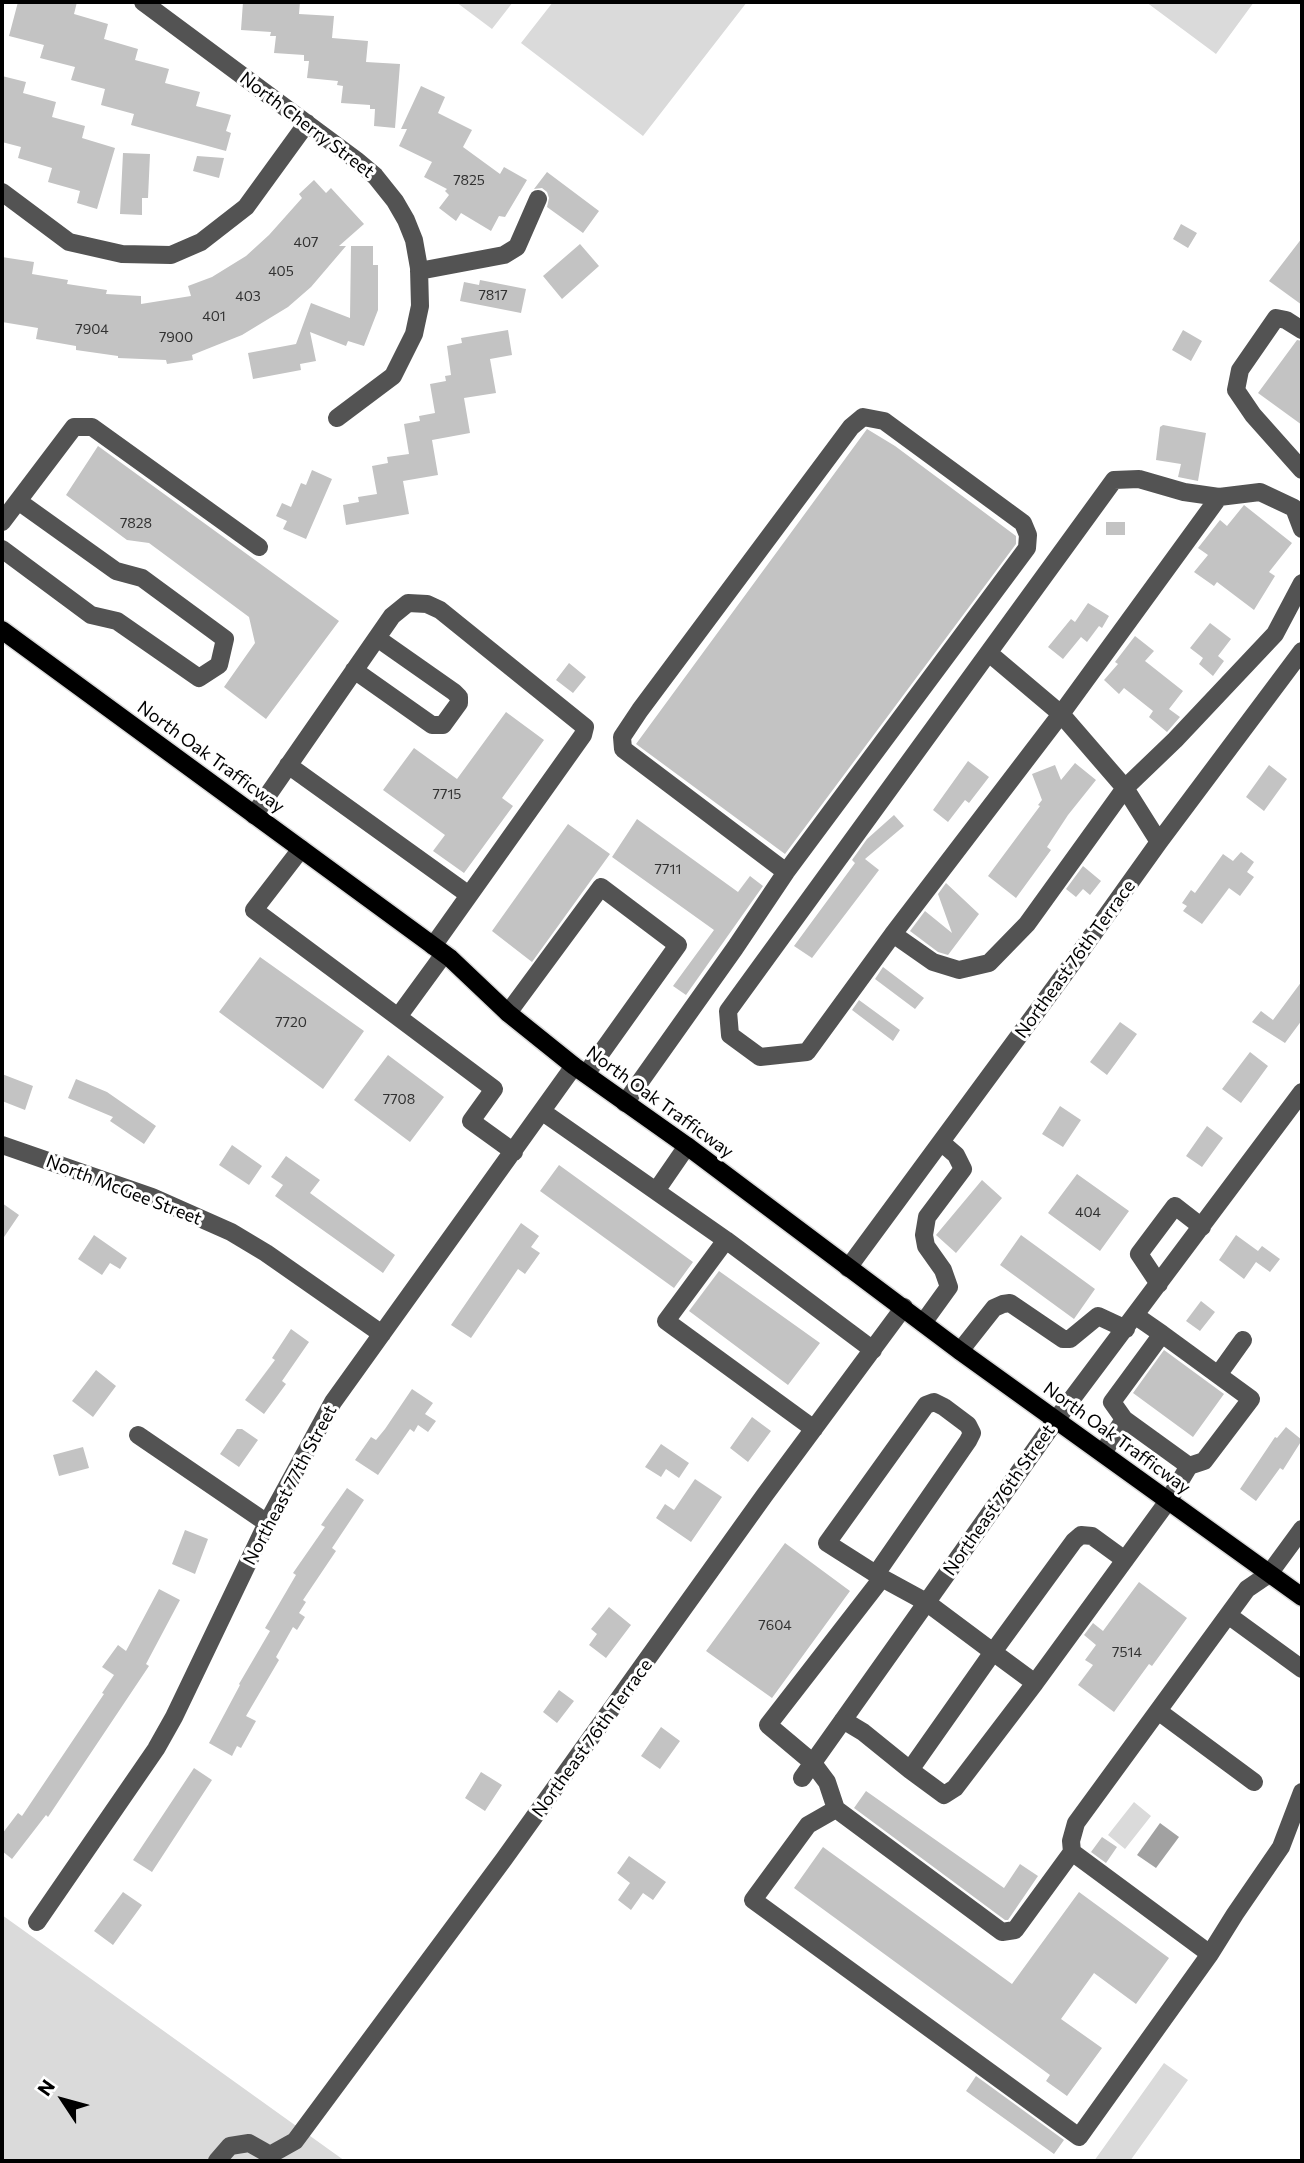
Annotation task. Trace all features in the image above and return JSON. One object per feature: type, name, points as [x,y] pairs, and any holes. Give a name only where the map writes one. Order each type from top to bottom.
[{"type":"main road","name":"North Oak Trafficway","points":[[2,629],[439,950],[508,1013],[580,1070],[687,1146],[960,1351],[1302,1597]]},
{"type":"street","name":"North Cherry Street","points":[[142,2],[375,176],[395,201],[414,240],[419,271],[420,306],[414,334],[393,376],[337,418]]},
{"type":"street","points":[[2,192],[69,242],[122,254],[171,255],[201,242],[246,207],[307,123]]},
{"type":"street","points":[[419,271],[504,255],[517,247],[538,199]]},
{"type":"street","points":[[1302,330],[1286,320],[1276,318],[1240,370],[1236,390],[1253,415],[1302,470]]},
{"type":"street","points":[[625,1103],[786,872],[1027,548],[1028,535],[1023,523],[884,421],[863,417],[851,427],[622,737],[623,749],[786,872]]},
{"type":"street","points":[[2,522],[74,427],[92,427],[259,547]]},
{"type":"street","points":[[1219,497],[1061,714],[893,934],[807,1052],[760,1057],[730,1035],[729,1011],[1114,480],[1139,479],[1184,492],[1219,497],[1260,492],[1294,508],[1302,529]]},
{"type":"street","points":[[2,549],[91,615],[117,621],[199,678],[219,665],[225,639],[142,578],[116,571],[18,501]]},
{"type":"street","points":[[893,934],[933,962],[959,970],[989,962],[1027,924],[1125,788],[1175,740],[1275,634],[1302,583]]},
{"type":"street","points":[[254,815],[392,616],[408,603],[427,604],[440,610],[582,722],[585,727],[583,735],[469,895],[398,1017]]},
{"type":"street","points":[[354,670],[432,725],[443,725],[459,703],[459,697],[454,692],[377,638]]},
{"type":"street","name":"Northeast 76th Terrace","points":[[848,1268],[1302,651]]},
{"type":"street","points":[[990,654],[1061,714],[1125,788],[1159,842]]},
{"type":"street","points":[[288,765],[469,895]]},
{"type":"street","points":[[302,849],[254,911],[494,1089],[471,1121],[514,1152]]},
{"type":"street","name":"Northeast 77th Street","points":[[37,1922],[156,1749],[267,1523],[333,1402],[543,1112],[580,1070],[678,945],[601,887],[508,1013]]},
{"type":"street","name":"Northeast 76th Street","points":[[807,1770],[1056,1420],[1302,1092]]},
{"type":"street","points":[[543,1112],[726,1240],[873,1350]]},
{"type":"street","points":[[923,1322],[949,1287],[943,1270],[926,1246],[924,1235],[927,1217],[962,1169],[956,1155],[941,1142]]},
{"type":"street","name":"North McGee Street","points":[[2,1145],[194,1214],[266,1253],[382,1334]]},
{"type":"street","points":[[656,1191],[687,1146]]},
{"type":"street","points":[[1159,1284],[1139,1254],[1175,1206],[1202,1227]]},
{"type":"street","points":[[726,1240],[666,1321],[814,1429]]},
{"type":"street","points":[[843,1720],[863,1732],[944,1795],[955,1788],[1168,1501],[1189,1466],[1204,1461],[1251,1399],[1162,1334],[1131,1322],[1098,1316],[1070,1339],[1063,1339],[1010,1304],[1003,1304],[994,1308],[960,1351]]},
{"type":"street","name":"Northeast 76th Terrace","points":[[270,2159],[295,2141],[512,1849],[904,1307]]},
{"type":"street","points":[[1162,1334],[1112,1402],[1124,1419],[1189,1466]]},
{"type":"street","points":[[1218,1375],[1243,1340]]},
{"type":"street","points":[[1035,1683],[926,1602],[879,1576],[827,1542],[926,1405],[934,1402],[944,1407],[968,1425],[972,1433],[879,1576],[768,1725],[807,1770],[827,1782],[836,1809],[1002,1932],[1015,1930],[1072,1852],[1071,1841],[1076,1823],[1247,1589],[1269,1574],[1302,1529]]},
{"type":"street","points":[[1103,1453],[1124,1419]]},
{"type":"street","points":[[138,1435],[267,1523]]},
{"type":"street","points":[[910,1770],[1074,1541],[1081,1535],[1092,1536],[1125,1559]]},
{"type":"street","points":[[1228,1615],[1302,1669]]},
{"type":"street","points":[[1158,1711],[1254,1782]]},
{"type":"street","points":[[836,1809],[808,1825],[753,1900],[1079,2137],[1210,1954],[1281,1847],[1302,1792]]},
{"type":"street","points":[[1072,1852],[1210,1954]]},
{"type":"street","points":[[217,2161],[230,2146],[239,2143],[257,2146],[270,2159]]},
{"type":"shaded area","points":[[456,2],[513,2],[492,29]]},
{"type":"shaded area","points":[[553,2],[747,2],[643,136],[521,43]]},
{"type":"shaded area","points":[[1146,2],[1254,2],[1216,54]]},
{"type":"shaded area","points":[[1134,1802],[1151,1816],[1125,1849],[1108,1835]]},
{"type":"shaded area","points":[[1160,1823],[1179,1837],[1156,1868],[1137,1855]]},
{"type":"shaded area","points":[[2,1915],[345,2161],[2,2161]]},
{"type":"shaded area","points":[[1164,2063],[1188,2080],[1130,2161],[1094,2161]]},
{"type":"building","points":[[18,2],[77,2],[74,14],[108,24],[104,39],[138,49],[135,60],[169,69],[165,83],[200,92],[196,106],[231,115],[226,131],[231,133],[226,151],[131,125],[134,114],[101,105],[105,89],[71,80],[75,67],[40,58],[44,45],[9,36]]},
{"type":"building","points":[[243,2],[300,2],[299,14],[334,16],[332,38],[368,41],[366,62],[400,64],[395,128],[374,126],[375,109],[370,109],[370,105],[341,103],[343,86],[337,85],[338,81],[307,78],[309,61],[304,61],[304,55],[274,53],[276,36],[270,36],[271,32],[241,30]]},
{"type":"building","points":[[2,76],[26,82],[23,93],[56,102],[52,117],[85,126],[82,138],[115,148],[97,209],[77,203],[80,191],[48,182],[52,168],[18,158],[21,147],[2,142]]},
{"type":"building","points":[[421,86],[445,97],[438,113],[472,130],[463,147],[500,174],[504,167],[527,180],[505,217],[499,216],[491,231],[461,213],[456,221],[439,208],[449,195],[445,191],[447,189],[424,177],[432,162],[399,146],[407,129],[401,129]]},
{"type":"building","points":[[123,153],[150,154],[148,198],[142,198],[142,215],[120,214]]},
{"type":"building","points":[[197,156],[224,158],[219,178],[193,171]]},
{"type":"building","points":[[547,172],[599,211],[583,233],[547,207],[547,192],[542,188],[534,189]]},
{"type":"building","points":[[314,180],[326,193],[331,188],[364,224],[339,246],[346,246],[311,287],[288,307],[242,335],[192,355],[193,360],[167,364],[166,360],[118,358],[76,350],[76,346],[36,339],[38,328],[2,322],[2,257],[34,262],[32,274],[68,280],[67,284],[107,290],[106,294],[141,296],[141,304],[191,296],[188,286],[212,277],[246,256],[269,235],[302,198],[299,194]]},
{"type":"building","points":[[1181,224],[1197,233],[1188,248],[1173,239]]},
{"type":"building","points":[[1302,238],[1302,305],[1269,281]]},
{"type":"building","points":[[580,244],[599,266],[562,299],[543,276]]},
{"type":"building","points":[[351,246],[373,246],[373,265],[378,265],[378,310],[364,346],[348,341],[346,346],[310,332],[316,361],[300,364],[301,370],[253,379],[248,353],[296,344],[311,303],[350,318]]},
{"type":"building","points":[[480,280],[526,289],[521,313],[460,301],[464,282],[479,285]]},
{"type":"building","points":[[508,330],[512,355],[490,359],[496,393],[464,398],[470,433],[432,440],[438,475],[403,481],[409,514],[346,525],[343,505],[359,502],[358,497],[377,494],[372,466],[388,463],[387,457],[409,454],[404,424],[420,421],[419,416],[435,413],[430,384],[446,381],[445,376],[451,375],[447,346],[462,343],[461,338]]},
{"type":"building","points":[[1183,330],[1202,341],[1191,361],[1172,350]]},
{"type":"building","points":[[1297,340],[1302,341],[1302,425],[1258,393]]},
{"type":"building","points":[[1163,425],[1206,433],[1198,481],[1178,477],[1181,464],[1156,460],[1160,427]]},
{"type":"building","points":[[867,429],[895,446],[1016,536],[1016,544],[785,854],[636,744]]},
{"type":"building","points":[[98,446],[339,621],[266,719],[224,687],[255,643],[249,617],[149,543],[127,540],[66,495]]},
{"type":"building","points":[[312,470],[332,479],[306,539],[283,529],[287,521],[276,516],[282,503],[291,507],[301,483],[306,485]]},
{"type":"building","points":[[1244,505],[1292,543],[1269,572],[1275,576],[1254,610],[1217,582],[1214,586],[1194,572],[1208,555],[1198,548],[1220,520],[1227,526]]},
{"type":"building","points":[[1106,522],[1125,522],[1125,535],[1106,535]]},
{"type":"building","points":[[1088,603],[1109,616],[1102,628],[1099,626],[1087,642],[1081,637],[1063,659],[1048,647],[1071,619],[1075,622]]},
{"type":"building","points":[[1210,623],[1231,639],[1218,656],[1224,661],[1213,676],[1199,664],[1203,658],[1190,648]]},
{"type":"building","points":[[1135,636],[1154,651],[1145,661],[1183,691],[1169,709],[1180,717],[1167,732],[1149,717],[1153,711],[1124,688],[1119,694],[1104,680],[1118,664],[1115,662]]},
{"type":"building","points":[[569,663],[586,677],[573,693],[556,680]]},
{"type":"building","points":[[506,712],[544,740],[502,798],[513,806],[464,873],[433,851],[445,835],[383,790],[414,748],[457,779]]},
{"type":"building","points":[[968,761],[989,777],[969,803],[965,800],[948,822],[933,810]]},
{"type":"building","points":[[1075,763],[1096,780],[1068,815],[1047,847],[1051,850],[1016,898],[988,876],[1040,806],[1038,805],[1042,800],[1032,774],[1055,765],[1061,780]]},
{"type":"building","points":[[1269,765],[1287,779],[1264,811],[1246,797]]},
{"type":"building","points":[[894,815],[904,826],[865,859],[879,870],[812,958],[794,946],[855,863],[852,860],[867,839]]},
{"type":"building","points":[[637,819],[738,892],[750,876],[763,886],[686,995],[673,986],[714,930],[612,857]]},
{"type":"building","points":[[568,824],[610,854],[532,962],[492,931]]},
{"type":"building","points":[[1241,852],[1254,862],[1247,872],[1254,877],[1240,896],[1229,888],[1202,924],[1183,911],[1187,906],[1182,903],[1191,890],[1195,893],[1223,854],[1233,861]]},
{"type":"building","points":[[1083,866],[1101,881],[1090,895],[1083,889],[1076,897],[1066,889]]},
{"type":"building","points":[[946,883],[979,914],[948,955],[938,952],[910,931],[925,911],[952,933],[938,894]]},
{"type":"building","points":[[260,957],[364,1031],[323,1089],[219,1012]]},
{"type":"building","points":[[883,967],[924,998],[915,1009],[875,979]]},
{"type":"building","points":[[1302,981],[1302,1020],[1285,1043],[1252,1022],[1261,1011],[1273,1020]]},
{"type":"building","points":[[859,1000],[900,1030],[893,1041],[852,1010]]},
{"type":"building","points":[[1120,1022],[1137,1034],[1107,1075],[1090,1062]]},
{"type":"building","points":[[1250,1052],[1268,1066],[1241,1103],[1222,1089]]},
{"type":"building","points":[[388,1055],[444,1097],[410,1142],[354,1100]]},
{"type":"building","points":[[2,1074],[33,1086],[25,1110],[2,1101]]},
{"type":"building","points":[[76,1079],[107,1092],[156,1126],[144,1144],[110,1121],[113,1117],[68,1098]]},
{"type":"building","points":[[1060,1106],[1081,1120],[1063,1147],[1042,1134]]},
{"type":"building","points":[[1207,1126],[1223,1138],[1202,1167],[1186,1156]]},
{"type":"building","points":[[232,1145],[262,1166],[249,1185],[219,1165]]},
{"type":"building","points":[[286,1156],[320,1180],[310,1193],[395,1255],[383,1273],[275,1196],[283,1185],[271,1177]]},
{"type":"building","points":[[559,1165],[693,1262],[674,1288],[540,1191]]},
{"type":"building","points":[[1077,1174],[1129,1211],[1100,1251],[1048,1213]]},
{"type":"building","points":[[982,1180],[1002,1198],[956,1253],[936,1235]]},
{"type":"building","points":[[2,1203],[19,1215],[2,1240]]},
{"type":"building","points":[[521,1223],[539,1236],[531,1247],[540,1253],[525,1274],[518,1269],[471,1338],[451,1325]]},
{"type":"building","points":[[94,1235],[127,1258],[120,1269],[110,1263],[102,1275],[78,1259]]},
{"type":"building","points":[[1021,1235],[1095,1289],[1074,1319],[1000,1265]]},
{"type":"building","points":[[1236,1235],[1258,1251],[1262,1246],[1280,1259],[1270,1272],[1256,1262],[1244,1279],[1219,1260]]},
{"type":"building","points":[[719,1271],[820,1343],[788,1385],[689,1311]]},
{"type":"building","points":[[1201,1301],[1215,1312],[1200,1331],[1186,1321]]},
{"type":"building","points":[[291,1329],[309,1342],[282,1381],[286,1384],[264,1414],[245,1400],[275,1360],[272,1358]]},
{"type":"building","points":[[1164,1350],[1224,1394],[1193,1437],[1133,1393]]},
{"type":"building","points":[[96,1370],[116,1386],[93,1417],[72,1401]]},
{"type":"building","points":[[412,1389],[433,1403],[425,1414],[436,1421],[428,1432],[418,1425],[414,1432],[410,1429],[378,1475],[355,1460],[371,1437],[376,1440],[385,1429]]},
{"type":"building","points":[[752,1417],[771,1431],[748,1462],[730,1448]]},
{"type":"building","points":[[1286,1427],[1302,1440],[1283,1470],[1280,1468],[1256,1501],[1240,1489],[1275,1437]]},
{"type":"building","points":[[237,1429],[242,1429],[258,1440],[239,1467],[220,1454]]},
{"type":"building","points":[[661,1444],[689,1463],[679,1478],[666,1469],[661,1477],[645,1467]]},
{"type":"building","points":[[83,1447],[89,1468],[59,1476],[53,1455]]},
{"type":"building","points":[[695,1479],[722,1497],[691,1542],[656,1518],[665,1504],[674,1510]]},
{"type":"building","points":[[347,1488],[364,1500],[332,1548],[336,1551],[303,1600],[306,1602],[299,1613],[305,1617],[297,1630],[293,1627],[276,1657],[279,1660],[246,1716],[256,1721],[241,1748],[237,1746],[232,1756],[209,1743],[270,1631],[265,1628],[296,1575],[293,1573],[325,1527],[321,1525]]},
{"type":"building","points":[[185,1530],[208,1539],[195,1574],[172,1564]]},
{"type":"building","points":[[785,1543],[850,1591],[772,1698],[706,1651]]},
{"type":"building","points":[[1139,1582],[1187,1618],[1114,1712],[1078,1685],[1093,1665],[1085,1660],[1096,1645],[1084,1635],[1093,1623],[1103,1631]]},
{"type":"building","points":[[159,1589],[180,1600],[146,1664],[149,1666],[48,1817],[46,1815],[12,1859],[2,1851],[2,1834],[18,1813],[22,1816],[104,1694],[102,1693],[114,1675],[102,1667],[118,1645],[126,1651]]},
{"type":"building","points":[[609,1607],[631,1625],[606,1658],[589,1645],[597,1634],[591,1629]]},
{"type":"building","points":[[559,1690],[574,1701],[557,1723],[543,1712]]},
{"type":"building","points":[[661,1727],[680,1741],[660,1769],[641,1756]]},
{"type":"building","points":[[194,1768],[212,1780],[152,1872],[133,1860]]},
{"type":"building","points":[[481,1772],[502,1785],[485,1811],[465,1798]]},
{"type":"building","points":[[866,1791],[1004,1888],[1020,1864],[1038,1876],[1008,1920],[1005,1920],[854,1808]]},
{"type":"building","points":[[1102,1837],[1117,1847],[1106,1863],[1091,1852]]},
{"type":"building","points":[[823,1847],[1012,1984],[1079,1892],[1169,1958],[1136,2004],[1094,1973],[1061,2019],[1102,2048],[1067,2096],[1046,2081],[1050,2075],[794,1888]]},
{"type":"building","points":[[629,1856],[666,1882],[653,1900],[643,1893],[631,1910],[618,1900],[630,1883],[617,1873]]},
{"type":"building","points":[[123,1892],[142,1905],[113,1945],[94,1931]]},
{"type":"building","points":[[976,2076],[1064,2140],[1054,2154],[966,2091]]}]
